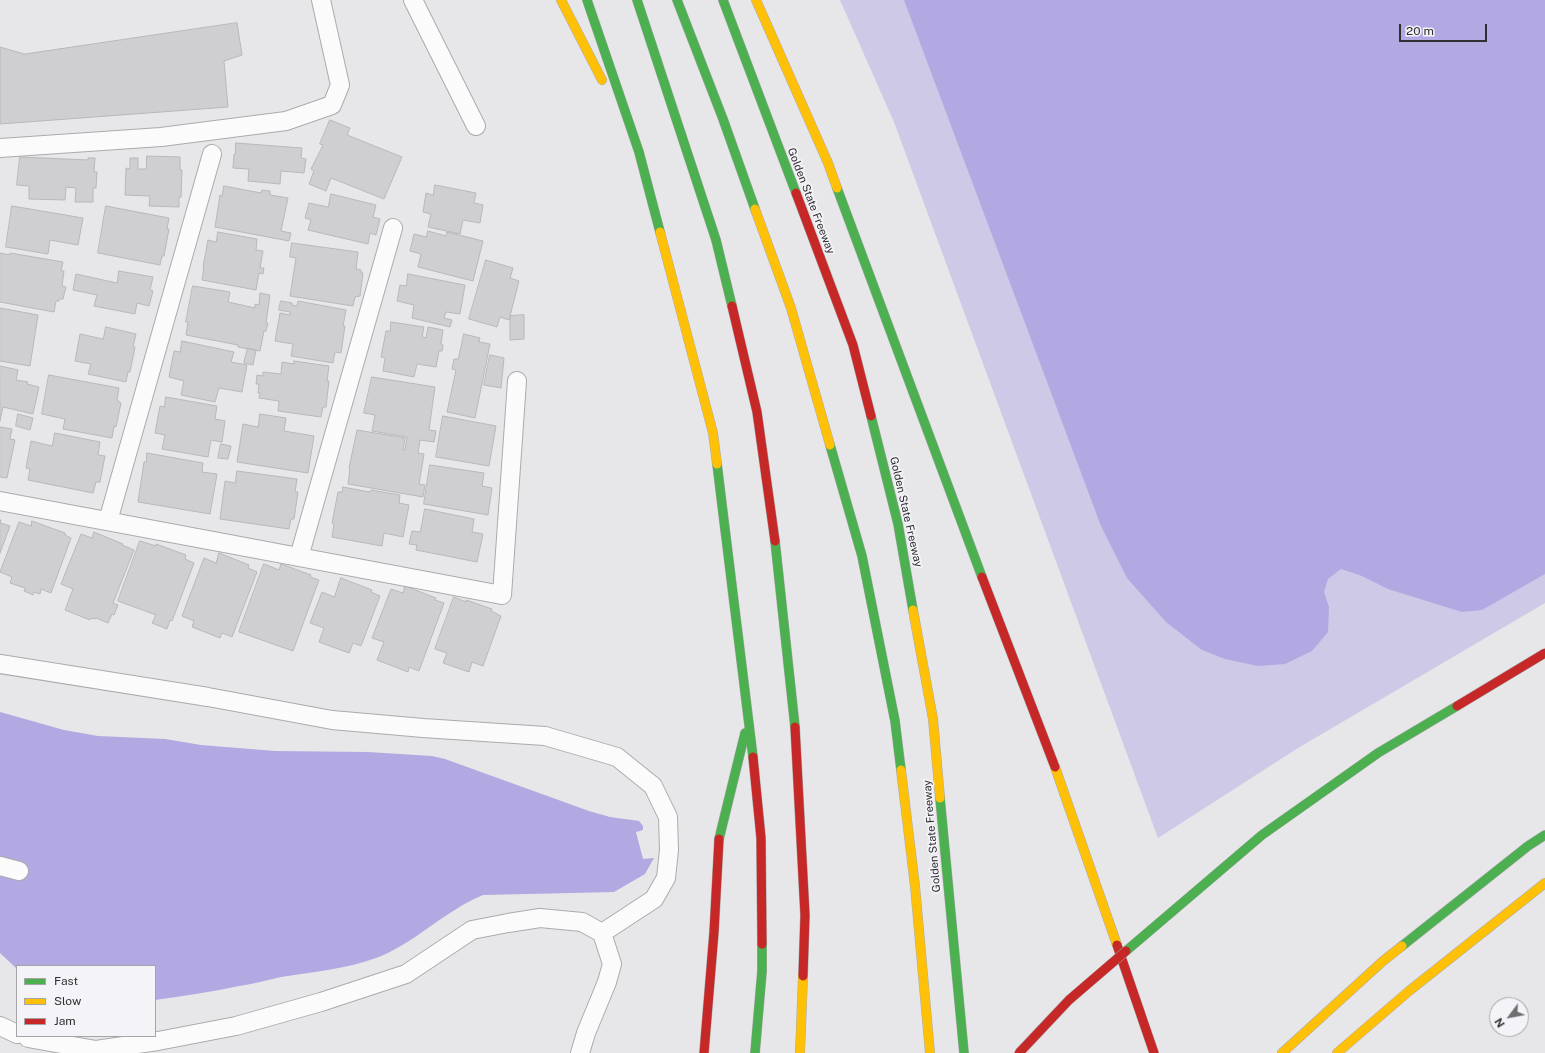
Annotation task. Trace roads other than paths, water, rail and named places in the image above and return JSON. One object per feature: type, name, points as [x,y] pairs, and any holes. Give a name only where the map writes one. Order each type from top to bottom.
[{"type":"highway","points":[[561,0],[639,152]]},
{"type":"highway","points":[[587,0],[639,152],[713,432],[749,719],[761,838],[762,971],[755,1053]]},
{"type":"highway","points":[[637,0],[716,240],[757,412],[777,558],[797,742],[805,915],[800,1053]]},
{"type":"highway","points":[[677,0],[723,119],[791,308],[862,556],[895,721],[915,886],[930,1053]]},
{"type":"highway","name":"Golden State Freeway","points":[[723,0],[852,345],[898,524],[933,719],[964,1053]]},
{"type":"highway","points":[[756,0],[828,163],[966,535],[1059,777],[1154,1053]]},
{"type":"highway","points":[[1019,1053],[1069,1000],[1262,835],[1378,753],[1545,653]]},
{"type":"highway","points":[[704,1053],[714,932],[719,838],[749,719]]},
{"type":"highway","points":[[1282,1053],[1383,961],[1528,846],[1545,835]]},
{"type":"highway","points":[[1337,1053],[1409,991],[1545,883]]},
{"type":"lane","points":[[0,148],[161,137],[286,121],[332,105],[340,85],[321,0]]},
{"type":"lane","points":[[413,0],[476,126]]},
{"type":"lane","points":[[108,521],[212,154]]},
{"type":"lane","points":[[299,557],[393,228]]},
{"type":"lane","points":[[0,501],[502,595],[517,381]]},
{"type":"lane","points":[[0,664],[208,697],[332,720],[545,736],[617,757],[653,786],[668,817],[669,850],[666,878],[654,899],[602,933]]},
{"type":"lane","points":[[0,866],[19,871]]},
{"type":"lane","points":[[27,1037],[96,1050],[158,1041],[236,1026],[321,1002],[406,974],[472,930],[540,918],[582,922],[602,933],[612,964],[607,982],[586,1033],[580,1053]]},
{"type":"lane","points":[[0,1026],[16,1033]]},
{"type":"lane","points":[[24,1037],[63,1053]]}]
